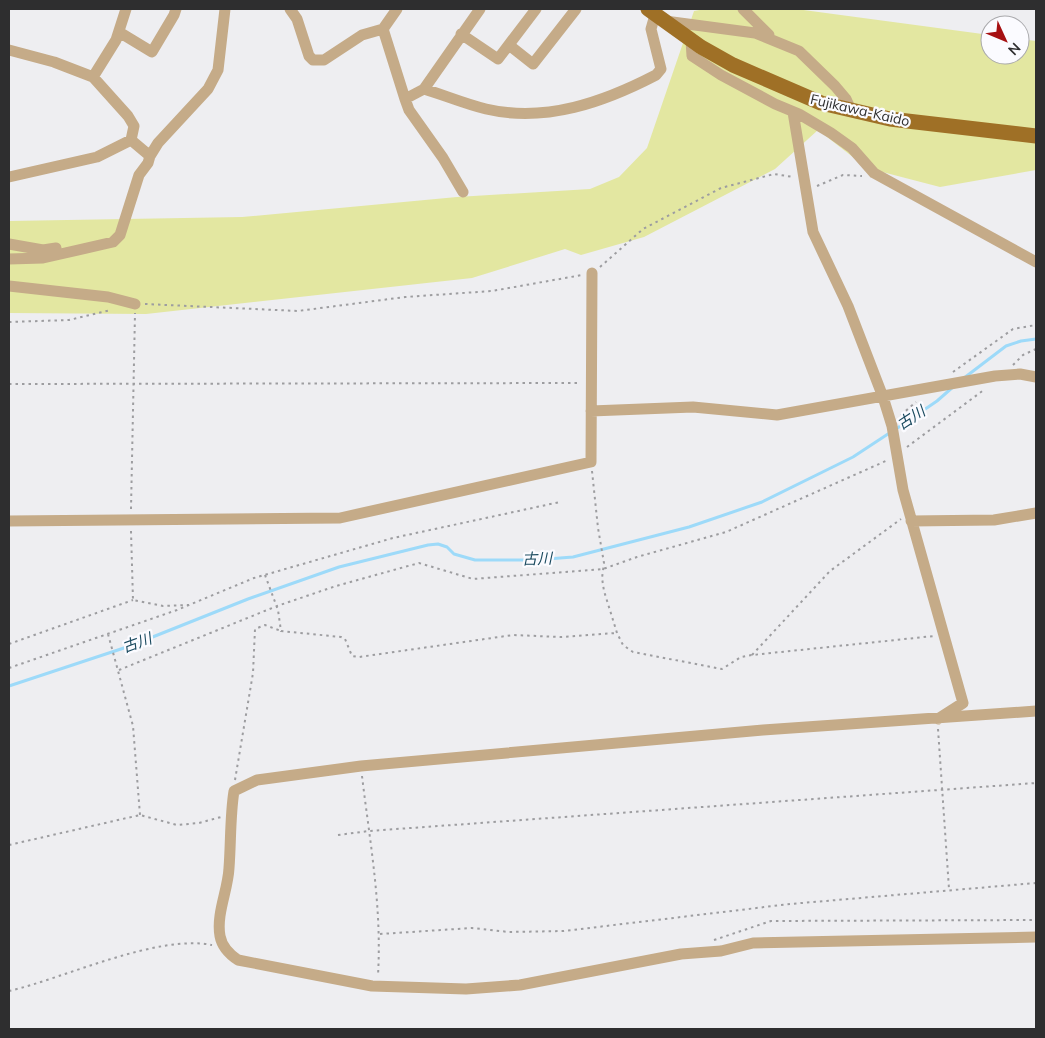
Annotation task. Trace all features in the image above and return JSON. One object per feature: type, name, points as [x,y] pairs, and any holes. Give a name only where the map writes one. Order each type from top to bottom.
[{"type":"main road","name":"Fujikawa-Kaido","points":[[655,15],[691,40],[733,65],[820,103],[890,119],[1036,136]]},
{"type":"street","points":[[93,77],[105,60],[119,32],[126,9]]},
{"type":"street","points":[[119,32],[152,52],[176,9]]},
{"type":"street","points":[[9,258],[42,258],[114,242],[120,235],[139,175],[148,163],[150,156],[158,143],[208,89],[218,70],[225,9]]},
{"type":"street","points":[[290,9],[297,20],[309,56],[319,61],[324,60],[362,35],[382,29],[397,9]]},
{"type":"street","points":[[404,100],[424,89],[480,9]]},
{"type":"street","points":[[461,34],[498,59],[536,9]]},
{"type":"street","points":[[509,45],[533,64],[576,9]]},
{"type":"street","points":[[744,9],[774,40]]},
{"type":"street","points":[[424,89],[486,109],[540,114],[575,109],[656,75],[661,69],[651,29],[655,15],[755,33],[799,51],[818,68],[846,99],[850,110]]},
{"type":"street","points":[[382,29],[404,100],[443,158],[463,192]]},
{"type":"street","points":[[691,40],[692,56],[721,75],[793,112],[852,148],[874,173],[1036,262]]},
{"type":"street","points":[[9,50],[54,62],[93,77],[128,116],[134,126],[131,140]]},
{"type":"street","points":[[793,112],[816,241],[848,306],[892,425],[910,517],[963,703],[938,719]]},
{"type":"street","points":[[131,140],[150,156]]},
{"type":"street","points":[[9,176],[97,157],[131,140]]},
{"type":"street","points":[[9,244],[43,250],[86,243],[102,244]]},
{"type":"street","points":[[9,521],[340,518],[591,462],[592,274]]},
{"type":"street","points":[[9,286],[108,297],[135,304]]},
{"type":"street","points":[[591,411],[693,408],[777,415],[999,376],[1020,374],[1036,377]]},
{"type":"street","points":[[910,517],[994,520],[1036,513]]},
{"type":"street","points":[[1036,711],[763,730],[361,766],[257,780],[234,791],[230,815],[229,869],[220,926],[220,936],[225,948],[238,960],[372,986],[466,989],[520,985],[680,954],[721,951],[753,943],[1036,937]]},
{"type":"path","points":[[133,600],[130,520],[135,304],[298,311],[404,297],[492,291],[592,274],[643,229],[720,188],[774,174],[794,177],[806,188],[843,175],[861,177],[874,173]]},
{"type":"path","points":[[9,322],[70,320],[116,308]]},
{"type":"path","points":[[951,374],[1013,329],[1036,325]]},
{"type":"path","points":[[999,376],[1023,355],[1036,349]]},
{"type":"path","points":[[9,384],[591,383]]},
{"type":"path","points":[[892,425],[937,387]]},
{"type":"path","points":[[119,670],[277,606],[336,586],[419,563],[473,579],[603,569],[636,556],[726,532],[897,454],[987,387]]},
{"type":"path","points":[[591,462],[604,563],[603,585],[617,633],[623,645],[633,652],[722,669],[742,657],[752,654],[944,635]]},
{"type":"path","points":[[9,668],[193,604],[265,575],[394,538],[560,502]]},
{"type":"path","points":[[752,654],[830,571],[910,517]]},
{"type":"path","points":[[265,575],[277,606],[281,631]]},
{"type":"path","points":[[9,644],[133,600],[163,606],[193,604]]},
{"type":"path","points":[[234,791],[253,673],[255,629],[264,625],[281,631],[340,637],[345,640],[352,656],[359,657],[513,635],[561,637],[617,633]]},
{"type":"path","points":[[108,634],[133,726],[140,815]]},
{"type":"path","points":[[938,719],[949,889]]},
{"type":"path","points":[[361,766],[377,884],[380,934],[378,978],[372,986]]},
{"type":"path","points":[[338,835],[369,831],[1036,783]]},
{"type":"path","points":[[9,845],[140,815],[177,825],[199,823],[230,815]]},
{"type":"path","points":[[380,934],[472,928],[509,932],[564,931],[700,914],[949,889],[1036,883]]},
{"type":"path","points":[[711,941],[771,921],[1036,920]]},
{"type":"path","points":[[9,991],[60,977],[121,956],[173,945],[207,944],[225,948]]},
{"type":"green space","points":[[705,9],[796,9],[980,34],[980,65],[1030,65],[1030,40],[1036,41],[1036,170],[940,187],[867,168],[818,130],[775,169],[644,237],[581,255],[565,249],[472,278],[146,314],[9,313],[9,221],[242,217],[457,197],[590,189],[619,177],[647,148],[694,11]]},
{"type":"waterway","name":"古川","points":[[964,378],[1006,346],[1036,339]]},
{"type":"waterway","name":"古川","points":[[896,429],[937,401],[953,387]]},
{"type":"waterway","name":"古川","points":[[9,686],[130,646],[248,599],[339,567],[428,545],[438,544],[447,547],[454,554],[475,560],[535,560],[573,557],[689,527],[762,502],[853,457],[891,432]]}]
